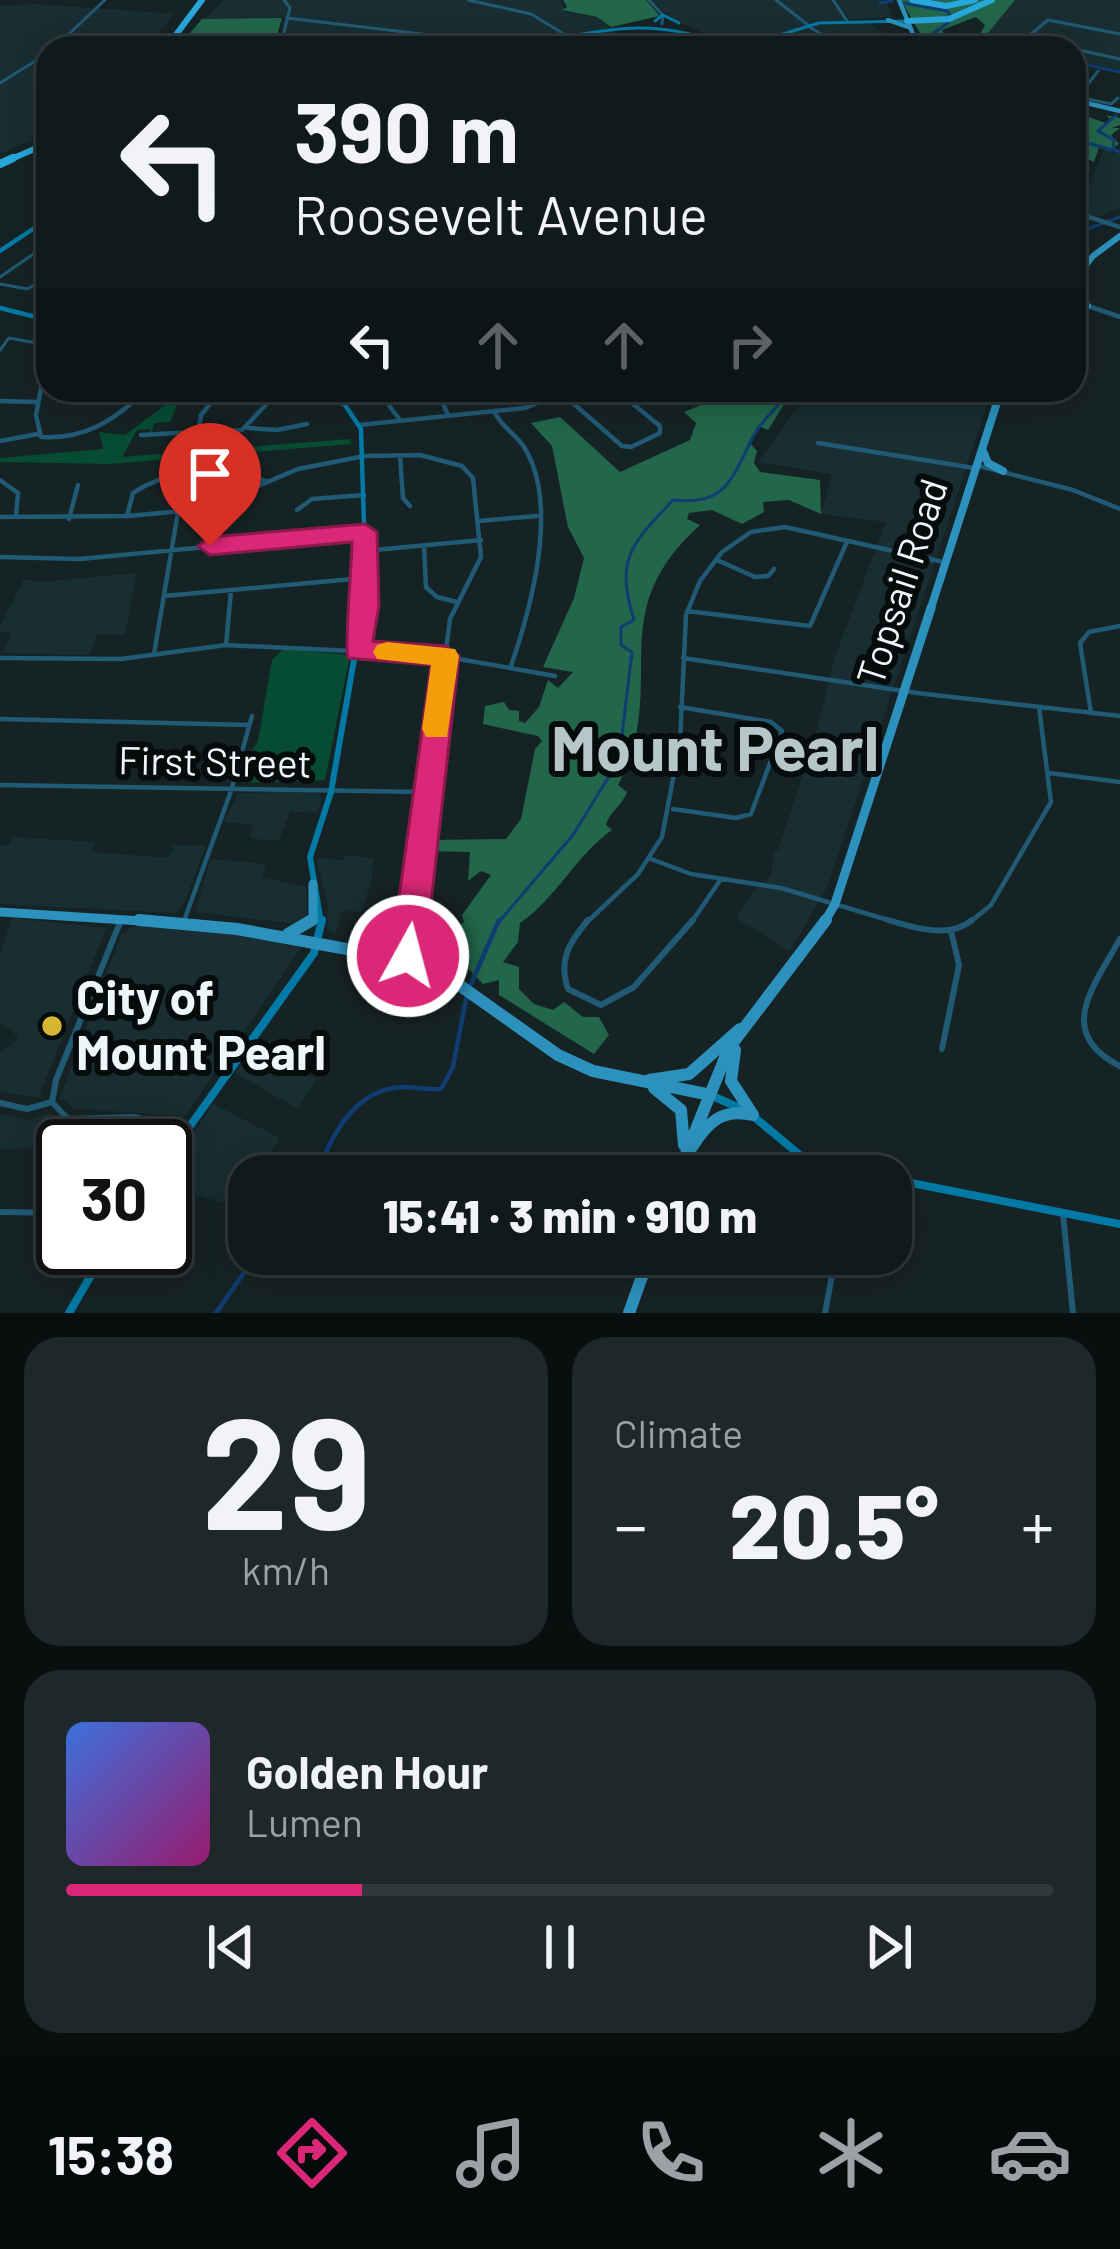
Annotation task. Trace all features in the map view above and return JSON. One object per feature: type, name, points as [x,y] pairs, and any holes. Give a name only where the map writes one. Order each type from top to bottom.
[{"type":"highway","points":[[171,36],[198,0]]},
{"type":"highway","points":[[912,0],[951,6],[975,0]]},
{"type":"highway","points":[[907,21],[953,18],[992,0]]},
{"type":"highway","points":[[912,31],[914,24],[925,21]]},
{"type":"highway","points":[[0,166],[36,150]]},
{"type":"main road","points":[[899,0],[916,36]]},
{"type":"main road","points":[[888,20],[899,17],[902,10]]},
{"type":"main road","points":[[574,36],[663,15],[706,36]]},
{"type":"main road","points":[[796,27],[799,19],[907,21]]},
{"type":"main road","points":[[888,20],[912,31]]},
{"type":"main road","points":[[770,36],[819,22]]},
{"type":"main road","points":[[796,27],[814,30],[819,22]]},
{"type":"main road","points":[[636,24],[688,28]]},
{"type":"main road","points":[[1086,101],[1120,111]]},
{"type":"main road","points":[[1086,265],[1119,237],[1120,230],[1113,224]]},
{"type":"main road","points":[[0,251],[36,227]]},
{"type":"main road","points":[[0,308],[36,317]]},
{"type":"main road","points":[[285,936],[313,920],[310,857],[331,791],[364,616],[363,459],[359,425],[339,402]]},
{"type":"main road","name":"Topsail Road","points":[[684,1155],[706,1094],[742,1028],[805,954],[835,904],[996,402]]},
{"type":"main road","points":[[982,446],[986,460],[1004,471]]},
{"type":"main road","points":[[192,1122],[319,944],[322,912],[313,884]]},
{"type":"main road","points":[[0,912],[29,910],[285,936],[407,960],[462,987],[559,1055],[592,1071],[706,1094],[753,1115]]},
{"type":"main road","points":[[638,1081],[689,1074],[722,1040],[742,1028]]},
{"type":"main road","points":[[742,1028],[731,1060],[730,1081],[753,1115],[800,1155]]},
{"type":"main road","points":[[638,1081],[672,1097],[684,1112],[680,1155]]},
{"type":"main road","points":[[689,1155],[717,1115],[729,1110],[753,1115]]},
{"type":"main road","points":[[912,1183],[1120,1224]]},
{"type":"main road","points":[[69,1313],[91,1275]]},
{"type":"main road","points":[[629,1313],[643,1275]]},
{"type":"street","points":[[67,36],[105,0]]},
{"type":"street","points":[[283,36],[290,8],[284,0]]},
{"type":"street","points":[[468,0],[531,14],[567,36]]},
{"type":"street","points":[[649,0],[663,15],[662,24]]},
{"type":"street","points":[[776,0],[824,36]]},
{"type":"street","points":[[833,0],[847,21]]},
{"type":"street","points":[[287,18],[435,36]]},
{"type":"street","points":[[1030,36],[1045,20],[1120,34]]},
{"type":"street","points":[[1086,51],[1120,58]]},
{"type":"street","points":[[0,82],[36,60]]},
{"type":"street","points":[[1086,85],[1098,71]]},
{"type":"street","points":[[1086,100],[1109,104],[1118,98]]},
{"type":"street","points":[[0,280],[36,253]]},
{"type":"street","points":[[0,280],[27,289],[36,284]]},
{"type":"street","points":[[1088,306],[1120,317]]},
{"type":"street","points":[[0,350],[3,338],[36,343]]},
{"type":"street","points":[[0,400],[36,402]]},
{"type":"street","points":[[38,402],[38,434]]},
{"type":"street","points":[[0,441],[38,434],[56,438],[90,433],[112,422],[134,402]]},
{"type":"street","points":[[196,432],[210,402]]},
{"type":"street","points":[[141,435],[228,434],[245,427],[269,402]]},
{"type":"street","points":[[387,402],[399,419]]},
{"type":"street","points":[[442,402],[448,415]]},
{"type":"street","points":[[359,425],[541,402]]},
{"type":"street","points":[[575,402],[622,446],[661,433],[660,426],[631,402]]},
{"type":"street","points":[[494,411],[501,428],[525,448],[542,568],[511,666]]},
{"type":"street","points":[[245,427],[274,430],[307,424]]},
{"type":"street","points":[[818,443],[1004,471],[1120,508]]},
{"type":"street","points":[[0,517],[69,520],[178,512],[229,502],[320,463],[440,454],[465,464],[473,476],[482,540],[478,566],[457,602],[446,656],[407,960]]},
{"type":"street","points":[[400,456],[403,498],[410,506]]},
{"type":"street","points":[[127,516],[133,494],[155,479],[237,471],[268,482]]},
{"type":"street","points":[[0,480],[20,496],[16,517]]},
{"type":"street","points":[[69,520],[78,485]]},
{"type":"street","points":[[297,510],[314,499],[364,495]]},
{"type":"street","points":[[154,655],[178,512]]},
{"type":"street","points":[[479,521],[537,516]]},
{"type":"street","points":[[721,879],[693,922],[627,993],[601,1005],[580,999],[561,977],[564,950],[651,859],[672,809],[687,611],[737,536],[760,524],[943,562]]},
{"type":"street","points":[[0,557],[74,559],[365,532]]},
{"type":"street","points":[[364,551],[482,540]]},
{"type":"street","points":[[687,611],[810,626],[846,544]]},
{"type":"street","points":[[424,545],[425,584],[434,595],[457,602]]},
{"type":"street","points":[[717,560],[758,577],[768,576],[773,569]]},
{"type":"street","points":[[164,596],[364,578]]},
{"type":"street","points":[[226,645],[232,590]]},
{"type":"street","points":[[1091,712],[1080,643],[1089,632],[1120,626]]},
{"type":"street","points":[[0,658],[154,655],[226,645],[446,656],[555,676]]},
{"type":"street","points":[[683,658],[1120,716]]},
{"type":"street","points":[[672,809],[736,818],[751,814],[782,731],[771,722],[680,707]]},
{"type":"street","points":[[651,859],[721,879],[781,888],[920,930],[951,931],[974,922],[991,905],[1051,802],[1039,707]]},
{"type":"street","points":[[182,925],[231,791],[252,716]]},
{"type":"street","points":[[0,719],[249,725]]},
{"type":"street","points":[[1049,773],[1120,782]]},
{"type":"street","name":"First Street","points":[[0,784],[429,792]]},
{"type":"street","points":[[52,1102],[56,1080],[121,920]]},
{"type":"street","points":[[942,1049],[959,961],[951,931]]},
{"type":"street","points":[[1120,939],[1080,1028],[1090,1049],[1120,1066]]},
{"type":"street","points":[[0,1103],[27,1108],[52,1102]]},
{"type":"street","points":[[52,1102],[68,1119],[143,1119]]},
{"type":"street","points":[[0,1212],[36,1213]]},
{"type":"street","points":[[1063,1214],[1073,1313]]},
{"type":"street","points":[[824,1313],[832,1275]]},
{"type":"shaded area","points":[[223,0],[560,0],[564,11],[599,19],[617,36],[280,36],[284,17],[205,19]]},
{"type":"shaded area","points":[[650,0],[885,0],[893,17],[844,20],[869,22],[886,36],[711,36],[675,20]]},
{"type":"shaded area","points":[[1015,0],[1120,0],[1120,70],[1086,63],[1086,36],[984,36]]},
{"type":"shaded area","points":[[35,4],[174,14],[156,36],[36,36],[36,138],[0,154],[0,6]]},
{"type":"shaded area","points":[[1104,149],[1120,153],[1120,208],[1097,217],[1086,214],[1086,192]]},
{"type":"shaded area","points":[[802,402],[988,402],[827,887],[790,951],[736,918],[753,891],[771,877],[774,851],[815,738],[835,657],[886,522],[821,514],[832,474],[758,462]]},
{"type":"shaded area","points":[[136,573],[125,635],[97,634],[89,655],[3,653],[12,633],[0,632],[0,626],[24,579],[42,582]]},
{"type":"shaded area","points":[[317,792],[322,799],[317,813],[290,812],[279,840],[265,840],[249,838],[253,825],[224,822],[238,793]]},
{"type":"shaded area","points":[[12,837],[95,842],[91,852],[169,858],[174,845],[206,846],[182,908],[175,913],[0,904],[0,845],[8,846]]},
{"type":"shaded area","points":[[345,855],[373,858],[372,877],[362,912],[342,911],[335,935],[327,930],[328,905],[316,858],[343,860]]},
{"type":"shaded area","points":[[210,859],[266,864],[262,877],[306,887],[307,918],[297,924],[196,912]]},
{"type":"shaded area","points":[[12,918],[106,928],[38,1098],[0,1091],[0,1053],[19,1037],[0,1023],[0,954]]},
{"type":"shaded area","points":[[134,926],[248,936],[301,948],[185,1116],[74,1109],[60,1098],[121,935]]},
{"type":"shaded area","points":[[255,1043],[317,1079],[298,1109],[235,1073]]},
{"type":"shaded area","points":[[213,1104],[280,1138],[270,1155],[228,1155],[228,1203],[192,1195],[192,1135]]},
{"type":"shaded area","points":[[49,1113],[64,1119],[36,1119],[36,1149],[0,1149],[0,1114],[29,1120]]},
{"type":"green space","points":[[563,0],[646,0],[660,16],[611,27],[597,17],[562,10],[567,7]]},
{"type":"green space","points":[[901,0],[1015,0],[985,36],[979,36],[985,25],[976,17],[942,30],[945,36],[922,36]]},
{"type":"green space","points":[[282,18],[277,36],[187,36],[202,19]]},
{"type":"green space","points":[[1106,115],[1120,118],[1120,125],[1112,128],[1120,128],[1111,135],[1119,144],[1109,151],[1099,147],[1094,162],[1086,158],[1086,116],[1106,123],[1111,120]]},
{"type":"green space","points":[[169,402],[180,402],[170,422],[154,423],[151,436],[150,429],[137,430],[122,457],[350,439],[352,444],[110,464],[0,462],[0,458],[103,449],[99,432],[125,435]]},
{"type":"green space","points":[[785,402],[768,430],[758,426],[750,443],[757,451],[754,463],[760,472],[820,480],[821,514],[789,500],[763,502],[764,512],[742,524],[712,510],[689,513],[687,519],[700,525],[670,558],[652,590],[644,620],[639,714],[633,748],[618,785],[627,792],[606,825],[612,830],[520,923],[518,942],[503,962],[519,967],[519,989],[534,1004],[553,1010],[564,1002],[583,1017],[599,1017],[609,1035],[594,1054],[499,995],[499,980],[483,984],[462,962],[430,954],[428,949],[464,922],[462,915],[491,875],[481,871],[468,881],[470,852],[429,851],[430,840],[506,839],[521,819],[535,749],[542,741],[538,736],[483,724],[485,706],[504,702],[509,710],[519,711],[519,721],[525,723],[539,707],[548,680],[558,688],[573,672],[543,667],[574,598],[584,558],[568,527],[552,446],[531,423],[560,417],[620,472],[690,440],[696,423],[684,412],[706,403]]},
{"type":"green space","points":[[283,649],[350,655],[325,780],[243,783],[248,756],[258,741],[272,660]]},
{"type":"waterway","points":[[880,3],[892,1]]},
{"type":"waterway","points":[[903,3],[947,11],[951,16]]},
{"type":"waterway","points":[[943,36],[932,34],[948,23]]},
{"type":"waterway","points":[[1086,65],[1120,72]]},
{"type":"waterway","points":[[1116,115],[1098,131],[1114,140],[1113,149],[1120,152]]},
{"type":"waterway","points":[[1086,142],[1112,150]]},
{"type":"waterway","points":[[1086,230],[1120,217]]},
{"type":"waterway","points":[[498,923],[573,835],[619,760],[632,652],[621,645],[621,627],[634,620],[626,581],[637,541],[673,500],[706,498],[726,485],[758,429],[782,402]]},
{"type":"waterway","points":[[471,984],[499,920]]},
{"type":"waterway","points":[[325,1155],[346,1118],[370,1097],[401,1087],[441,1089],[453,1067],[466,999]]},
{"type":"waterway","points":[[216,1313],[243,1275]]},
{"type":"slow traffic","points":[[387,652],[446,656],[437,729]]},
{"type":"place","name":"City of Mount Pearl","points":[[52,1026]]},
{"type":"district","name":"Mount Pearl","points":[[715,749]]},
{"type":"route","points":[[210,546],[365,532],[365,605],[358,651],[446,656],[408,956]]}]
